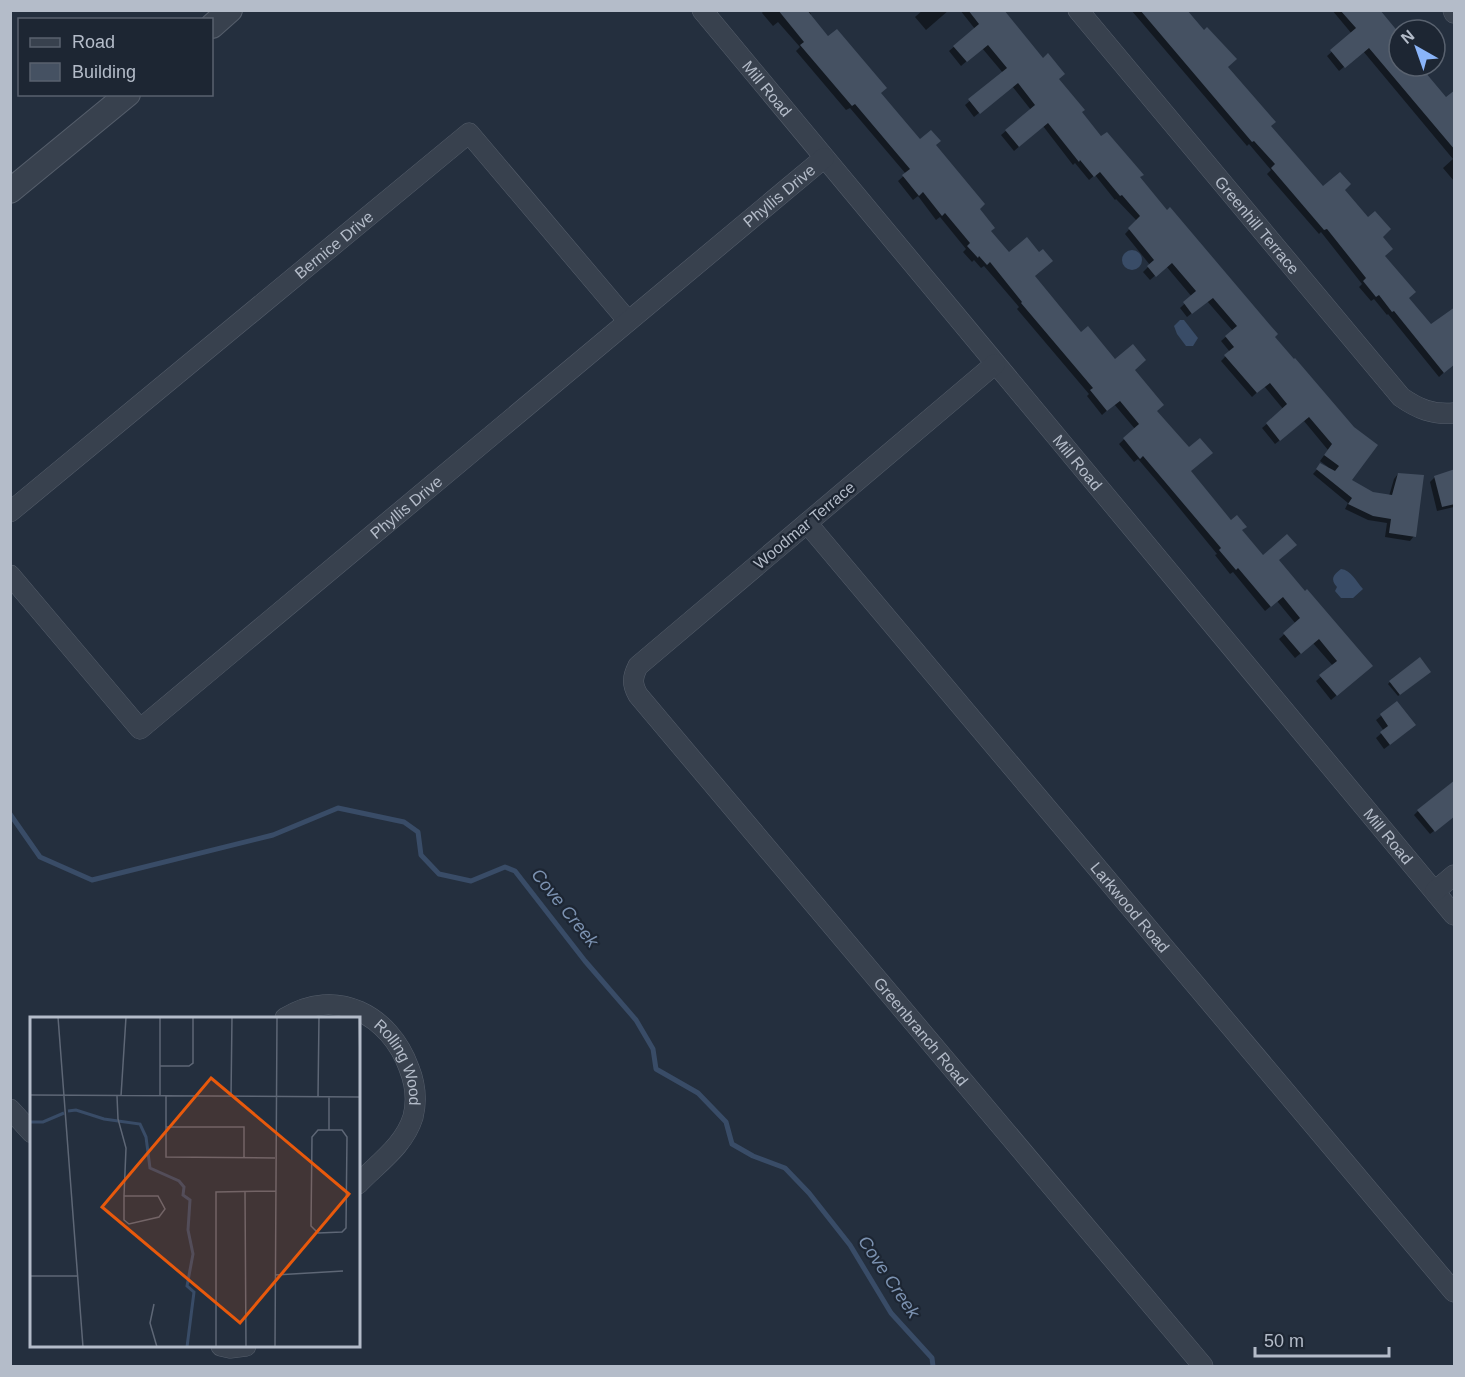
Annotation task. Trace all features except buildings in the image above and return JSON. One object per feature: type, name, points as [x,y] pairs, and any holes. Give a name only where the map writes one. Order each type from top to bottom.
[{"type":"street","points":[[213,25],[230,10]]},
{"type":"street","name":"Mill Road","points":[[702,10],[1455,915]]},
{"type":"street","name":"Greenhill Terrace","points":[[1078,10],[1401,397],[1413,406],[1428,412],[1445,414],[1455,412]]},
{"type":"street","points":[[10,192],[126,96]]},
{"type":"street","name":"Bernice Drive","points":[[10,512],[469,133],[628,321]]},
{"type":"street","name":"Phyllis Drive","points":[[10,575],[140,729],[824,158]]},
{"type":"street","name":"Woodmar Terrace","points":[[638,695],[633,686],[633,676],[638,666],[995,364]]},
{"type":"street","name":"Larkwood Road","points":[[807,523],[1455,1292]]},
{"type":"street","name":"Greenbranch Road","points":[[638,695],[1203,1366]]},
{"type":"street","points":[[1435,891],[1455,875]]},
{"type":"street","name":"Rolling Wood","points":[[287,1017],[309,1007],[326,1005],[363,1012],[380,1023],[394,1037],[404,1052],[413,1078],[415,1097],[413,1115],[406,1133],[397,1146],[360,1182]]},
{"type":"street","points":[[10,1109],[30,1130]]},
{"type":"water","points":[[1132,250],[1139,253],[1142,260],[1139,267],[1132,270],[1125,267],[1122,260],[1125,253]]},
{"type":"water","points":[[1180,320],[1184,320],[1198,338],[1193,346],[1186,346],[1177,334],[1174,326]]},
{"type":"water","points":[[1341,569],[1351,574],[1363,589],[1353,598],[1341,598],[1335,591],[1337,587],[1333,577]]},
{"type":"waterway","name":"Cove Creek","points":[[10,814],[40,857],[92,880],[273,835],[338,808],[404,822],[418,832],[421,855],[439,874],[471,881],[505,867],[515,871],[585,961],[636,1020],[653,1049],[656,1069],[698,1093],[726,1122],[732,1144],[753,1156],[785,1168],[809,1193],[850,1245],[891,1313],[932,1358],[933,1366]]}]
